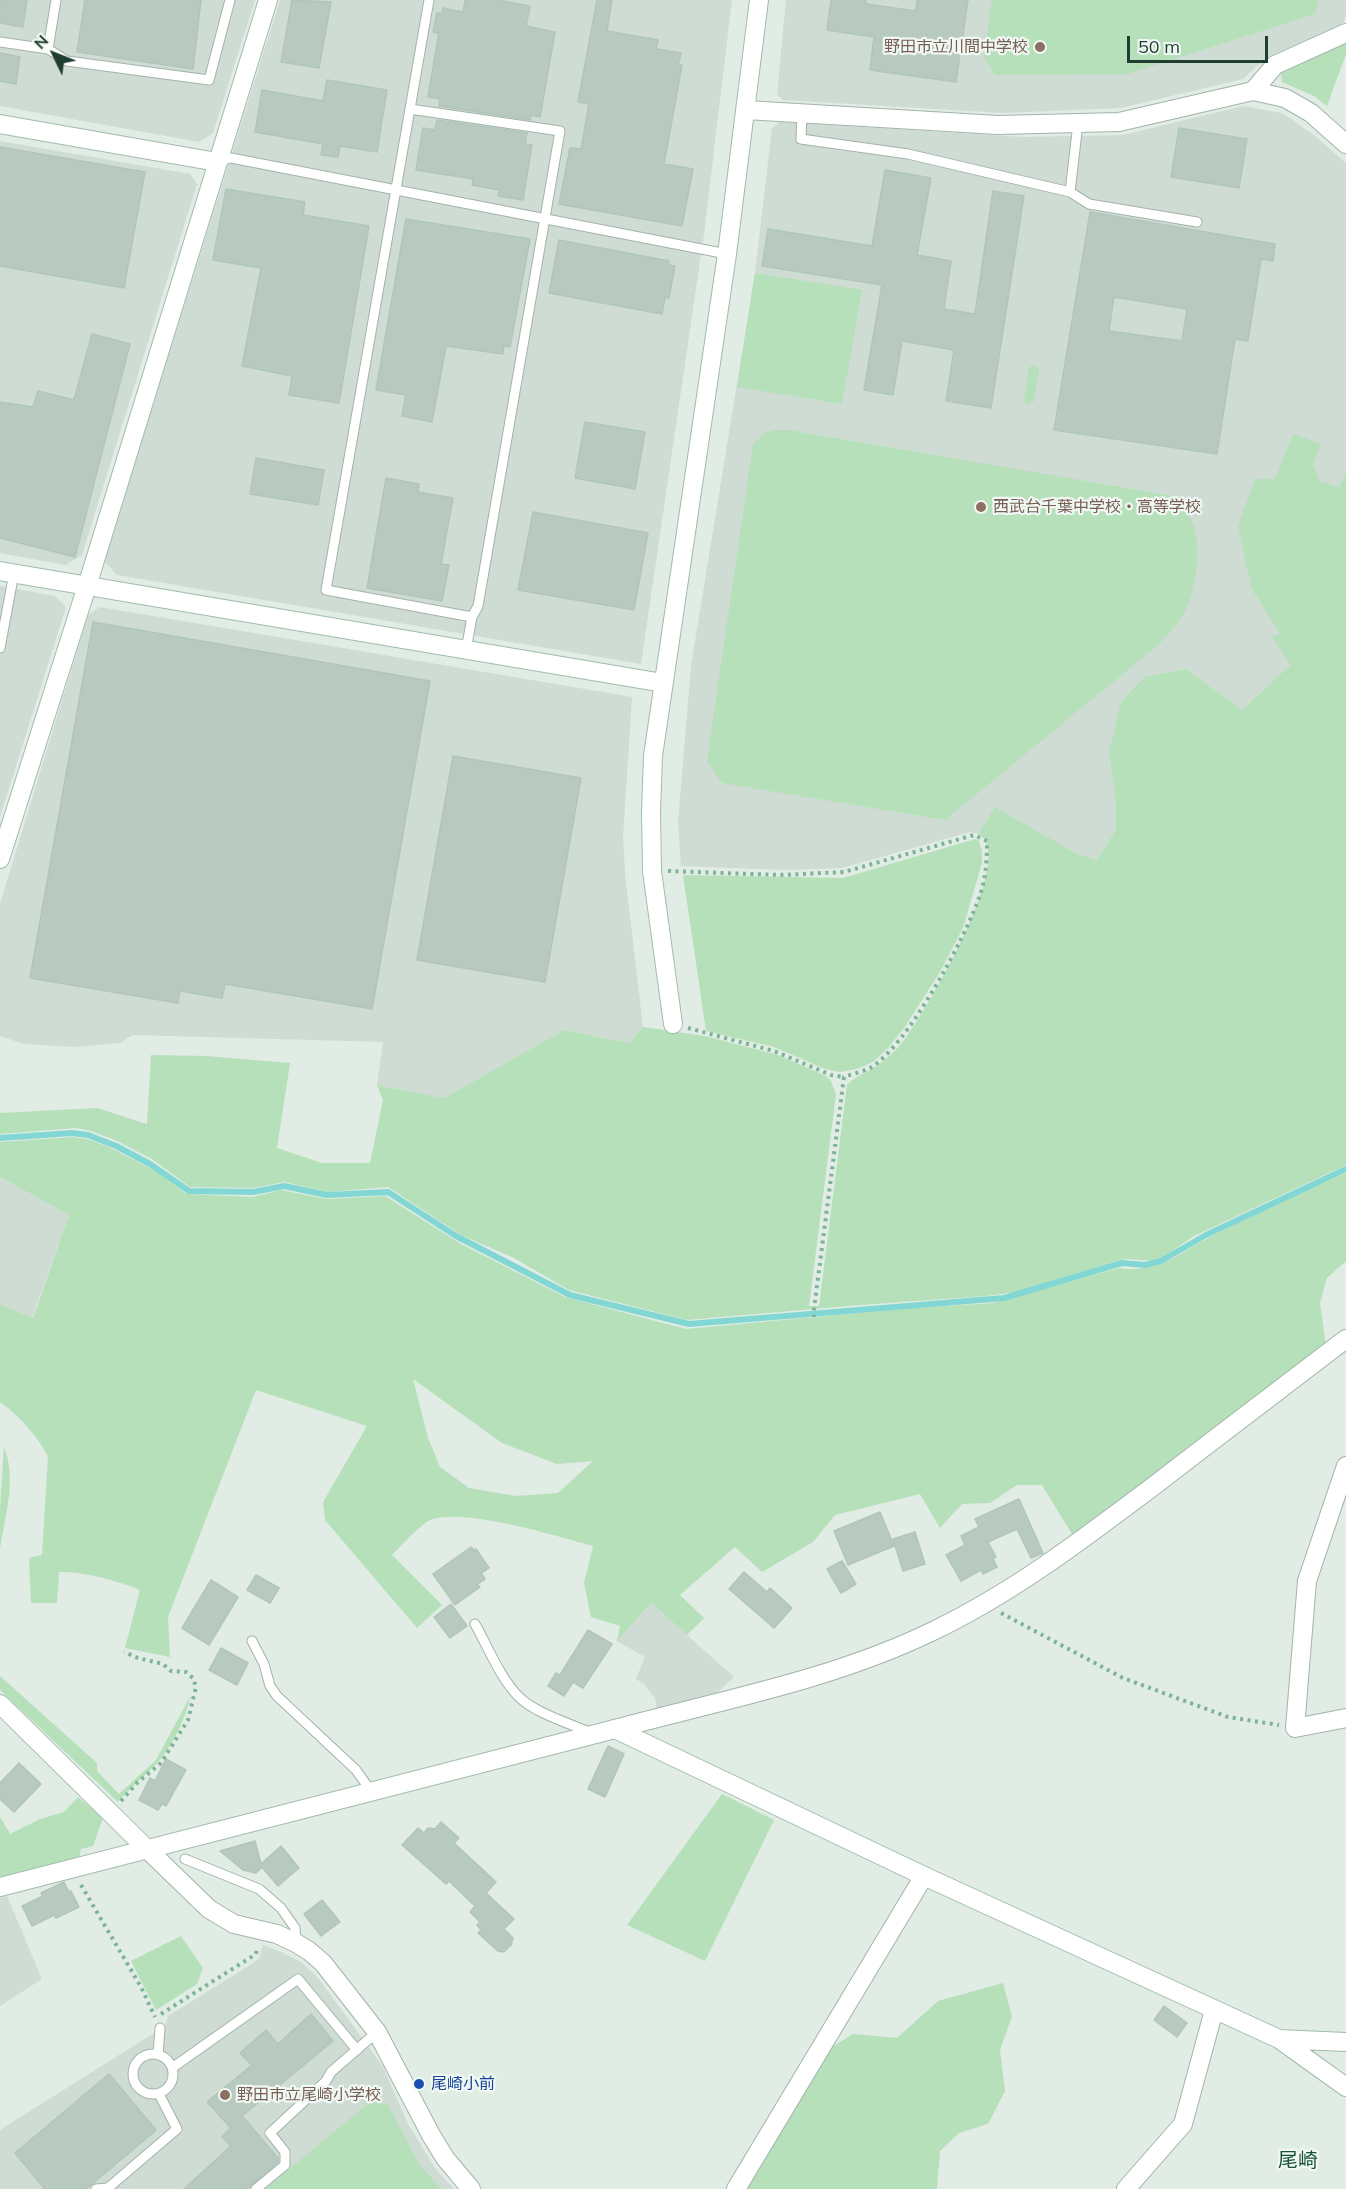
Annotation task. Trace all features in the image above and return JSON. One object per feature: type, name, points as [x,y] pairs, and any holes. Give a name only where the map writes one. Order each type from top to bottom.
[{"type":"street","points":[[0,858],[87,586],[268,0]]},
{"type":"street","points":[[672,1024],[652,871],[653,756],[727,254],[759,0]]},
{"type":"street","points":[[1253,91],[1275,64],[1346,33]]},
{"type":"street","points":[[746,110],[998,125],[1119,122],[1253,91],[1285,98],[1311,112],[1346,144]]},
{"type":"street","points":[[0,124],[217,162]]},
{"type":"street","points":[[7,572],[663,683]]},
{"type":"street","points":[[0,1887],[615,1729],[795,1682],[858,1663],[931,1632],[985,1604],[1062,1555],[1346,1339]]},
{"type":"street","points":[[1346,1466],[1307,1581],[1295,1728],[1346,1718]]},
{"type":"street","points":[[0,1704],[209,1910],[234,1924],[278,1934],[296,1942],[323,1963],[377,2032],[431,2135],[471,2189]]},
{"type":"street","points":[[615,1729],[924,1876],[1279,2039],[1346,2087]]},
{"type":"street","points":[[736,2189],[924,1876]]},
{"type":"street","points":[[1126,2189],[1183,2124],[1215,2010]]},
{"type":"street","points":[[1279,2039],[1346,2042]]},
{"type":"lane","points":[[48,49],[56,0]]},
{"type":"lane","points":[[0,42],[48,49],[67,61],[209,80],[230,0]]},
{"type":"lane","points":[[429,0],[326,590],[472,616]]},
{"type":"lane","points":[[410,109],[560,131],[478,606],[472,616],[466,650]]},
{"type":"lane","points":[[802,114],[801,138],[908,154],[1070,192],[1089,204],[1197,222]]},
{"type":"lane","points":[[1070,192],[1078,123]]},
{"type":"lane","points":[[217,162],[231,158],[727,254]]},
{"type":"lane","points":[[0,648],[7,572]]},
{"type":"lane","points":[[475,1624],[518,1697],[531,1707],[593,1734]]},
{"type":"lane","points":[[252,1641],[264,1664],[270,1686],[277,1696],[356,1770],[370,1791]]},
{"type":"lane","points":[[185,1859],[259,1889],[281,1908],[295,1928],[296,1942]]},
{"type":"lane","points":[[172,2067],[298,1979],[357,2050]]},
{"type":"lane","points":[[158,2055],[160,2028]]},
{"type":"lane","points":[[256,2189],[285,2164],[285,2152],[270,2133],[326,2081],[331,2072],[377,2032]]},
{"type":"lane","points":[[158,2055],[172,2067],[170,2086],[159,2094],[140,2089],[134,2077],[136,2064],[146,2056],[158,2055]]},
{"type":"lane","points":[[96,2189],[108,2188],[177,2129],[159,2094]]},
{"type":"path","points":[[652,871],[780,874],[844,872],[974,835],[987,841],[987,868],[980,896],[950,958],[910,1028],[889,1053],[869,1068],[843,1077],[831,1075],[774,1051],[672,1024]]},
{"type":"path","points":[[814,1317],[843,1077]]},
{"type":"path","points":[[985,1604],[1123,1678],[1228,1717],[1295,1728]]},
{"type":"path","points":[[111,1812],[137,1783],[161,1762],[188,1720],[196,1686],[194,1678],[186,1672],[171,1671],[163,1664],[124,1652]]},
{"type":"path","points":[[72,1869],[141,1987],[155,2018],[256,1954],[259,1930]]},
{"type":"shaded area","points":[[0,0],[255,0],[213,133],[199,142],[0,106]]},
{"type":"shaded area","points":[[280,0],[732,0],[704,234],[641,664],[117,575],[104,561]]},
{"type":"shaded area","name":"野田市立川間中学校","points":[[786,0],[1346,0],[1346,15],[1341,29],[1258,65],[1243,79],[1121,108],[1003,113],[783,100],[777,94]]},
{"type":"shaded area","name":"西武台千葉中学校・高等学校","points":[[1243,106],[1282,113],[1315,136],[1346,163],[1346,472],[1339,488],[1320,481],[1313,464],[1252,590],[1280,634],[1273,636],[1290,665],[1242,710],[1186,669],[1144,677],[1121,702],[1115,795],[1116,829],[1097,860],[1077,854],[995,808],[978,834],[970,832],[842,868],[785,870],[681,866],[678,822],[691,666],[755,273],[772,128],[780,122],[1023,137],[1123,135]]},
{"type":"shaded area","points":[[0,141],[190,174],[197,184],[82,555],[66,565],[0,553]]},
{"type":"shaded area","points":[[0,586],[55,596],[66,607],[0,817]]},
{"type":"shaded area","points":[[100,607],[632,697],[623,838],[643,1027],[629,1043],[564,1030],[444,1098],[377,1085],[383,1042],[133,1035],[120,1043],[76,1047],[24,1044],[0,1036],[0,904],[88,615]]},
{"type":"shaded area","points":[[0,1177],[69,1215],[32,1318],[0,1304]]},
{"type":"shaded area","points":[[651,1603],[734,1677],[717,1693],[657,1709],[655,1698],[644,1684],[636,1679],[645,1657],[617,1641]]},
{"type":"shaded area","points":[[7,1896],[42,1979],[0,2006],[0,1898]]},
{"type":"shaded area","name":"野田市立尾崎小学校","points":[[263,1945],[301,1962],[319,1979],[383,2067],[408,2124],[435,2168],[454,2189],[0,2189],[0,2130],[165,2026],[168,2016],[253,1963],[260,1957]]},
{"type":"green space","points":[[992,0],[1319,0],[1315,14],[1127,74],[995,75],[984,57]]},
{"type":"green space","points":[[1346,44],[1346,54],[1327,106],[1314,96],[1282,82],[1281,71],[1308,57]]},
{"type":"green space","points":[[755,273],[862,290],[842,404],[737,387]]},
{"type":"green space","points":[[1033,365],[1039,369],[1034,401],[1028,405],[1024,400],[1029,368]]},
{"type":"green space","points":[[788,430],[1167,495],[1188,513],[1196,538],[1196,576],[1186,609],[1158,645],[945,820],[722,783],[707,761],[753,444],[765,433]]},
{"type":"green space","points":[[1293,434],[1321,444],[1313,464],[1320,481],[1339,487],[1346,472],[1346,1165],[1194,1236],[1157,1261],[1124,1259],[1015,1292],[986,1296],[687,1320],[569,1290],[514,1258],[461,1235],[388,1187],[328,1192],[284,1182],[253,1188],[190,1187],[152,1159],[115,1140],[91,1131],[76,1128],[0,1134],[0,1113],[97,1108],[147,1124],[151,1055],[206,1056],[290,1063],[277,1148],[322,1163],[370,1163],[383,1100],[377,1085],[444,1098],[564,1030],[629,1043],[643,1027],[705,1036],[778,1055],[826,1076],[831,1081],[836,1094],[809,1306],[819,1306],[847,1085],[878,1065],[899,1047],[915,1025],[947,969],[978,901],[987,871],[988,847],[978,834],[995,807],[1077,854],[1097,860],[1116,829],[1115,795],[1109,753],[1121,702],[1144,677],[1186,669],[1242,710],[1290,665],[1272,636],[1280,634],[1252,590],[1238,526],[1255,479],[1275,479]]},
{"type":"green space","points":[[975,839],[979,841],[982,851],[982,863],[963,928],[940,972],[904,1028],[873,1062],[857,1069],[840,1072],[825,1069],[774,1047],[706,1031],[683,875],[843,878]]},
{"type":"green space","points":[[73,1137],[87,1139],[109,1147],[154,1170],[187,1194],[252,1197],[281,1190],[327,1199],[385,1196],[461,1244],[565,1297],[686,1329],[993,1303],[1119,1268],[1150,1267],[1346,1173],[1346,1261],[1327,1278],[1320,1303],[1326,1346],[1075,1539],[1042,1485],[1017,1485],[990,1503],[962,1504],[940,1528],[920,1494],[835,1515],[813,1542],[762,1572],[735,1547],[680,1595],[704,1618],[687,1635],[651,1603],[617,1641],[620,1626],[591,1617],[584,1583],[593,1546],[510,1524],[465,1517],[445,1517],[426,1522],[392,1555],[442,1605],[417,1628],[325,1520],[323,1502],[367,1426],[256,1390],[168,1617],[170,1657],[125,1648],[140,1590],[100,1577],[59,1572],[57,1603],[31,1603],[29,1558],[42,1555],[48,1456],[27,1426],[0,1402],[0,1304],[33,1318],[69,1215],[0,1177],[0,1142]],"holes":[[[413,1379],[502,1443],[557,1464],[593,1461],[558,1493],[516,1496],[469,1488],[440,1467],[428,1438]]]},
{"type":"green space","points":[[4,1447],[8,1459],[10,1484],[0,1549],[0,1508]]},
{"type":"green space","points":[[0,1676],[97,1763],[97,1771],[119,1794],[156,1760],[191,1695],[186,1713],[169,1747],[158,1762],[118,1802],[0,1690]]},
{"type":"green space","points":[[722,1794],[774,1820],[705,1961],[627,1925]]},
{"type":"green space","points":[[78,1797],[103,1818],[93,1846],[81,1849],[79,1858],[0,1879],[0,1817],[10,1834],[40,1819],[64,1812]]},
{"type":"green space","points":[[181,1936],[203,1968],[197,1984],[156,2010],[131,1961]]},
{"type":"green space","points":[[1003,1983],[1012,2016],[1000,2050],[1005,2091],[988,2124],[959,2133],[940,2151],[937,2189],[734,2189],[794,2106],[832,2047],[853,2034],[897,2038],[938,2001]]},
{"type":"green space","points":[[371,2101],[388,2105],[419,2164],[441,2189],[266,2189]]},
{"type":"building","points":[[0,0],[27,0],[23,27],[0,23]]},
{"type":"building","points":[[85,0],[201,0],[193,69],[77,52]]},
{"type":"building","points":[[292,0],[331,2],[319,68],[281,62]]},
{"type":"building","points":[[465,0],[497,0],[530,6],[526,26],[555,32],[540,117],[531,115],[530,120],[439,106],[440,99],[428,97],[439,33],[433,32],[437,13],[442,14],[443,8],[463,12]]},
{"type":"building","points":[[597,0],[612,0],[607,31],[658,40],[656,49],[681,53],[678,65],[682,65],[664,164],[693,169],[682,226],[559,204],[570,148],[581,149],[589,104],[578,102]]},
{"type":"building","points":[[831,0],[866,0],[866,4],[916,11],[917,0],[968,0],[956,82],[870,70],[874,37],[827,30]]},
{"type":"building","points":[[0,53],[20,57],[16,84],[0,81]]},
{"type":"building","points":[[327,80],[387,90],[377,152],[340,146],[338,157],[321,155],[323,144],[255,132],[262,90],[323,101]]},
{"type":"building","points":[[437,120],[527,133],[525,144],[532,145],[523,200],[498,196],[499,190],[472,185],[473,179],[416,170],[423,128],[435,130]]},
{"type":"building","points":[[1179,128],[1247,139],[1239,188],[1171,177]]},
{"type":"building","points":[[0,147],[145,172],[124,288],[0,266]]},
{"type":"building","points":[[885,170],[931,178],[917,255],[951,261],[944,309],[975,314],[993,191],[1024,196],[991,408],[946,401],[954,350],[902,341],[893,395],[864,390],[882,285],[762,266],[768,229],[872,246]]},
{"type":"building","points":[[226,189],[305,202],[303,215],[369,226],[339,403],[289,395],[292,376],[242,366],[261,268],[213,260]]},
{"type":"building","points":[[1090,212],[1275,244],[1273,261],[1261,259],[1248,341],[1235,339],[1217,454],[1054,430]],"holes":[[[1114,297],[1187,309],[1182,341],[1109,331]]]},
{"type":"building","points":[[406,219],[530,239],[510,347],[504,346],[503,354],[446,346],[432,422],[402,416],[406,395],[376,390]]},
{"type":"building","points":[[559,240],[669,261],[668,265],[675,266],[669,298],[665,297],[662,314],[549,293]]},
{"type":"building","points":[[92,334],[130,344],[75,557],[0,538],[0,402],[33,407],[38,391],[74,400]]},
{"type":"building","points":[[585,422],[645,432],[635,489],[575,478]]},
{"type":"building","points":[[256,458],[324,470],[318,505],[250,494]]},
{"type":"building","points":[[386,478],[419,484],[418,492],[453,498],[441,564],[449,565],[442,601],[367,588]]},
{"type":"building","points":[[533,512],[648,533],[634,610],[518,590]]},
{"type":"building","points":[[93,622],[430,681],[372,1009],[225,984],[222,998],[180,991],[178,1003],[30,978]]},
{"type":"building","points":[[453,756],[581,778],[545,982],[417,960]]},
{"type":"building","points":[[1019,1499],[1043,1553],[1031,1558],[1017,1529],[988,1542],[996,1557],[993,1559],[997,1567],[983,1574],[981,1570],[961,1581],[946,1555],[965,1545],[961,1536],[979,1527],[975,1519]]},
{"type":"building","points":[[880,1512],[894,1546],[848,1565],[834,1531]]},
{"type":"building","points":[[915,1532],[925,1564],[903,1571],[893,1539]]},
{"type":"building","points":[[471,1547],[476,1549],[489,1568],[481,1573],[485,1579],[477,1584],[480,1587],[455,1605],[433,1574]]},
{"type":"building","points":[[842,1561],[856,1584],[841,1593],[827,1569]]},
{"type":"building","points":[[744,1572],[767,1592],[770,1588],[792,1608],[774,1628],[729,1589]]},
{"type":"building","points":[[256,1575],[279,1588],[270,1603],[247,1590]]},
{"type":"building","points":[[211,1580],[238,1597],[209,1645],[182,1628]]},
{"type":"building","points":[[451,1604],[467,1626],[450,1638],[434,1617]]},
{"type":"building","points":[[588,1630],[612,1644],[583,1688],[573,1682],[564,1696],[548,1686],[556,1673],[560,1675]]},
{"type":"building","points":[[221,1648],[248,1663],[237,1685],[209,1670]]},
{"type":"building","points":[[608,1746],[624,1754],[605,1797],[588,1789]]},
{"type":"building","points":[[166,1759],[186,1770],[166,1806],[162,1804],[158,1810],[139,1800],[150,1778],[155,1781]]},
{"type":"building","points":[[19,1763],[41,1784],[14,1812],[0,1799],[0,1783]]},
{"type":"building","points":[[441,1822],[459,1838],[454,1843],[496,1882],[486,1893],[514,1919],[504,1929],[513,1938],[511,1945],[504,1952],[498,1951],[478,1933],[481,1930],[477,1925],[480,1922],[470,1912],[475,1906],[449,1881],[446,1884],[402,1845],[418,1828],[424,1833],[428,1828],[435,1829]]},
{"type":"building","points":[[255,1841],[261,1864],[281,1846],[299,1868],[278,1886],[262,1867],[256,1873],[243,1870],[220,1851]]},
{"type":"building","points":[[64,1882],[79,1907],[56,1918],[54,1915],[32,1926],[22,1906],[43,1896],[41,1893]]},
{"type":"building","points":[[322,1900],[340,1922],[321,1936],[304,1914]]},
{"type":"building","points":[[1164,2006],[1187,2023],[1177,2037],[1154,2020]]},
{"type":"building","points":[[311,2014],[333,2041],[242,2116],[278,2158],[278,2162],[247,2189],[184,2189],[231,2146],[222,2137],[231,2128],[207,2102],[252,2065],[240,2053],[266,2030],[278,2044]]},
{"type":"building","points":[[109,2074],[156,2130],[86,2189],[45,2189],[15,2153]]},
{"type":"waterway","points":[[0,1138],[72,1133],[88,1135],[116,1146],[150,1164],[189,1191],[253,1192],[284,1186],[327,1195],[388,1192],[456,1236],[570,1295],[689,1324],[1004,1298],[1122,1263],[1145,1265],[1161,1261],[1206,1235],[1346,1169]]},
{"type":"place","name":"野田市立川間中学校","points":[[1040,47]]},
{"type":"place","name":"西武台千葉中学校・高等学校","points":[[981,507]]},
{"type":"place","name":"尾崎小前","points":[[419,2084]]},
{"type":"place","name":"野田市立尾崎小学校","points":[[225,2095]]},
{"type":"district","name":"尾崎","points":[[1298,2161]]}]
